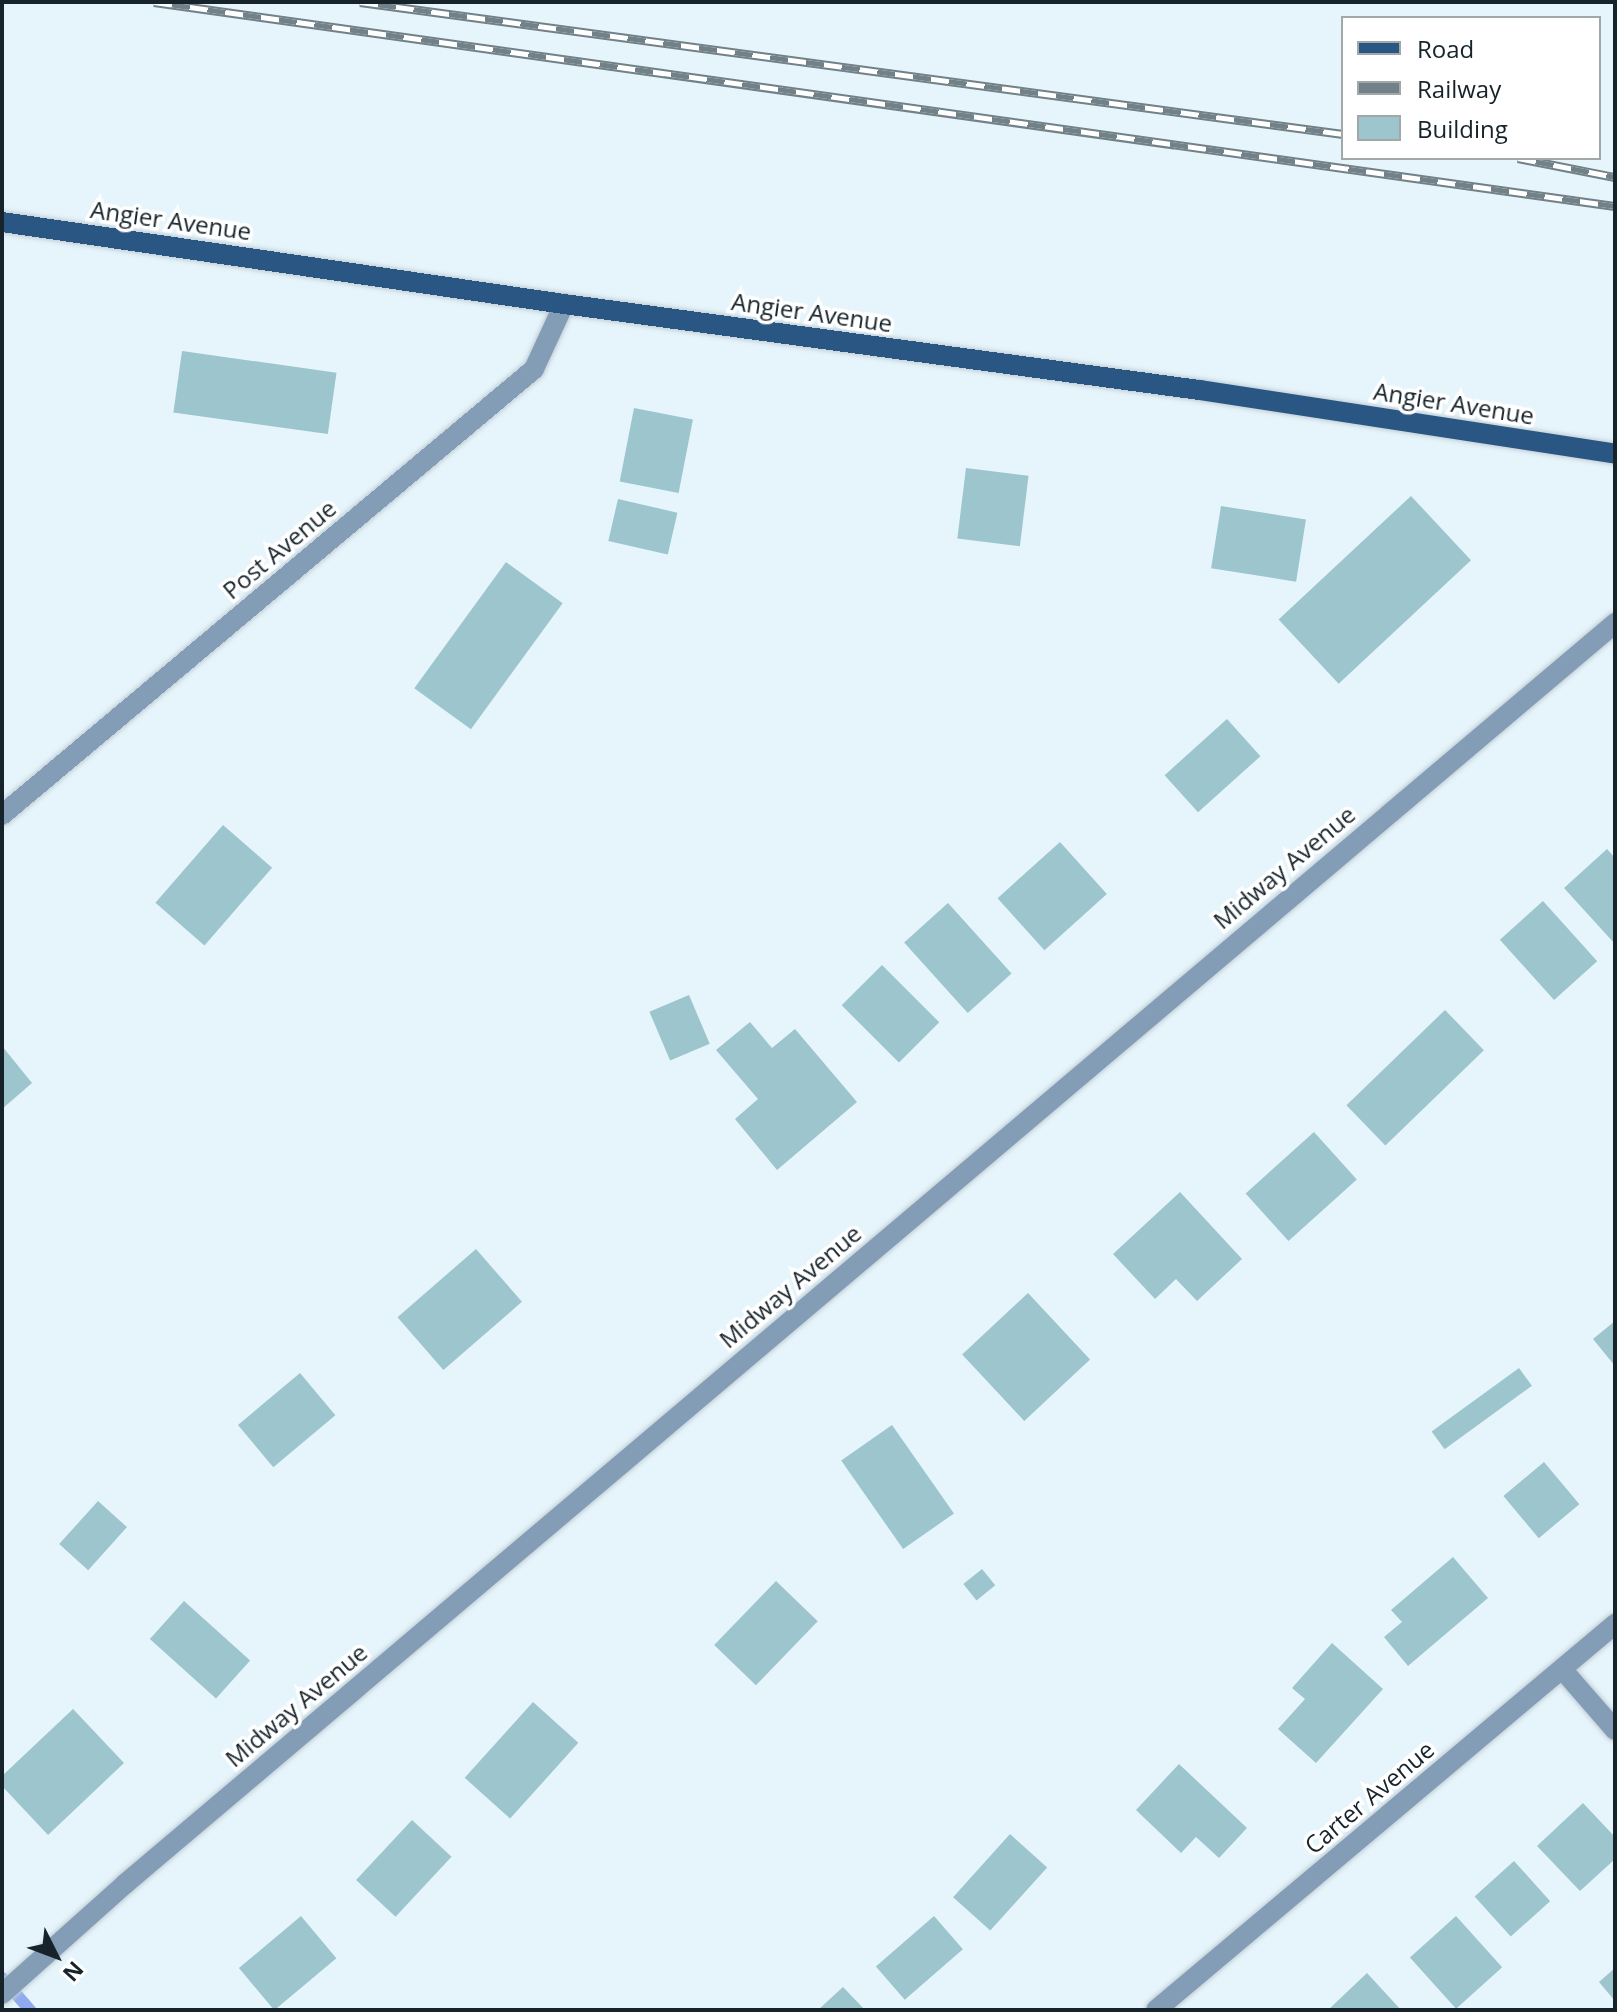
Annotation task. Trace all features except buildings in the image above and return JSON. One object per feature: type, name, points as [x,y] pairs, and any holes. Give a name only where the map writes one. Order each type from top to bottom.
[{"type":"main road","name":"Angier Avenue","points":[[2,222],[564,304],[1199,390],[1615,454]]},
{"type":"street","name":"Post Avenue","points":[[2,815],[534,369],[564,304]]},
{"type":"street","name":"Midway Avenue","points":[[2,1994],[149,1863],[1615,623]]},
{"type":"street","name":"Carter Avenue","points":[[1156,2010],[1615,1624]]},
{"type":"street","points":[[1562,1669],[1615,1730]]},
{"type":"waterway","points":[[2,1978],[30,2010]]},
{"type":"railway","points":[[154,2],[1615,206]]},
{"type":"railway","points":[[360,2],[1341,134]]},
{"type":"railway","points":[[1528,160],[1615,177]]}]
